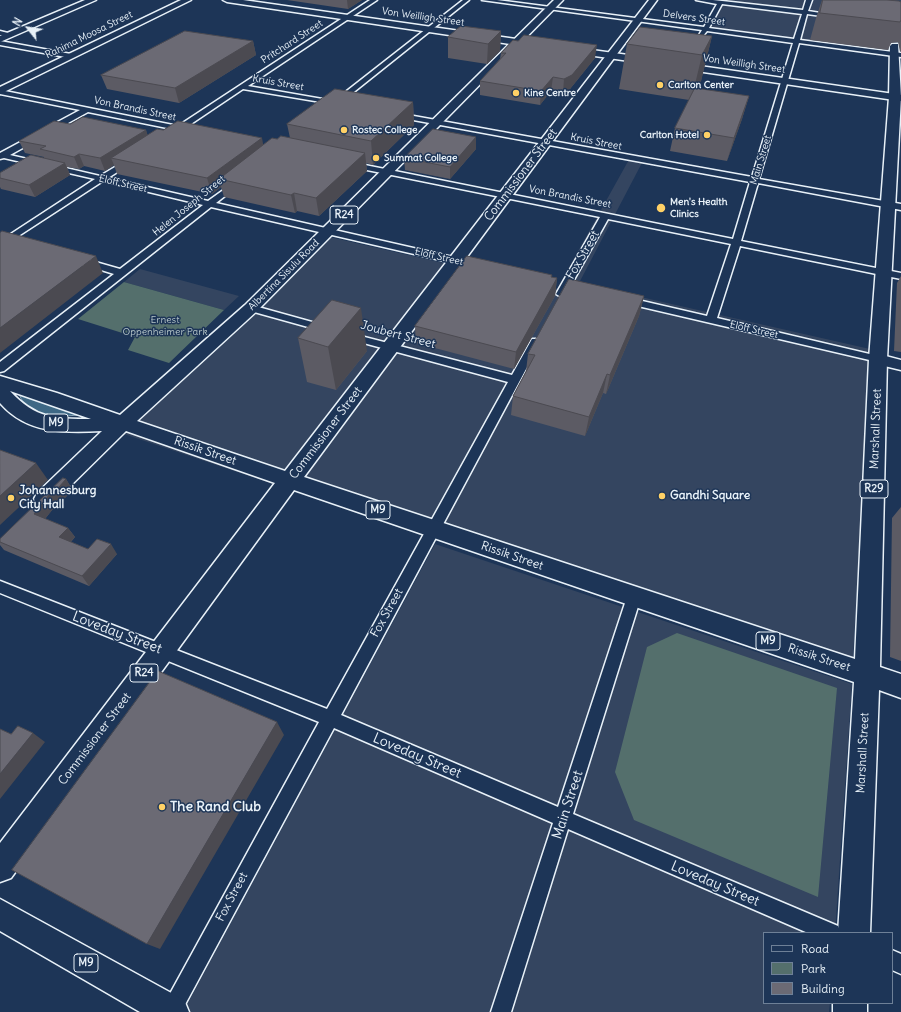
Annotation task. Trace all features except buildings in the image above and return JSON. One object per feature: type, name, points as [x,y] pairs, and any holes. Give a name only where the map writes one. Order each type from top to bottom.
[{"type":"main road","points":[[0,39],[92,0]]},
{"type":"main road","name":"Rahima Moosa Street","points":[[0,91],[187,0]]},
{"type":"main road","name":"Von Weilligh Street","points":[[227,0],[545,46]]},
{"type":"main road","name":"Commissioner Street","points":[[0,867],[161,650],[653,0]]},
{"type":"main road","name":"Albertina Sisulu Road","points":[[28,514],[123,423],[251,308],[434,122],[555,4]]},
{"type":"main road","name":"Von Weilligh Street","points":[[560,48],[667,64],[687,64],[786,81],[898,97]]},
{"type":"main road","name":"Marshall Street","points":[[854,932],[878,359],[892,274],[898,97],[897,52]]},
{"type":"main road","name":"Eloff Street","points":[[878,359],[901,364]]},
{"type":"main road","name":"Rissik Street","points":[[0,382],[51,397],[433,529],[901,686]]},
{"type":"main road","name":"Rissik Street","points":[[0,391],[23,414],[36,420],[97,425],[123,423]]},
{"type":"main road","name":"M9","points":[[0,914],[171,1012]]},
{"type":"street","name":"Pritchard Street","points":[[166,137],[374,0]]},
{"type":"street","points":[[323,113],[339,105],[428,29],[466,0]]},
{"type":"street","name":"Delvers Street","points":[[485,0],[555,4],[638,20],[797,41],[897,52]]},
{"type":"street","points":[[699,0],[844,17]]},
{"type":"street","name":"Main Street","points":[[711,320],[786,81],[809,0]]},
{"type":"street","points":[[699,42],[720,3]]},
{"type":"street","points":[[0,33],[10,35]]},
{"type":"street","points":[[0,43],[71,56]]},
{"type":"street","name":"Kruis Street","points":[[241,87],[339,105]]},
{"type":"street","name":"Von Brandis Street","points":[[0,91],[194,132]]},
{"type":"street","points":[[1,156],[86,110]]},
{"type":"street","name":"Kruis Street","points":[[389,114],[895,206]]},
{"type":"street","points":[[2,241],[140,154]]},
{"type":"street","name":"Eloff Street","points":[[1,156],[478,266]]},
{"type":"street","name":"Von Brandis Street","points":[[339,162],[892,274]]},
{"type":"street","name":"Helen Joseph Street","points":[[0,368],[123,273],[240,179]]},
{"type":"street","name":"Fox Street","points":[[555,306],[606,215]]},
{"type":"street","points":[[2,241],[21,244]]},
{"type":"street","points":[[79,261],[123,273]]},
{"type":"street","name":"Eloff Street","points":[[619,298],[878,359]]},
{"type":"street","name":"Joubert Street","points":[[251,308],[516,380]]},
{"type":"street","name":"Fox Street","points":[[171,1012],[329,718],[541,333]]},
{"type":"street","name":"Loveday Street","points":[[0,586],[329,718],[828,932]]},
{"type":"street","name":"Main Street","points":[[501,1012],[564,820],[634,597]]},
{"type":"shaded area","points":[[715,0],[901,0],[901,53],[710,28],[724,1]]},
{"type":"shaded area","points":[[631,156],[644,159],[579,283],[870,349],[852,678],[121,433],[321,235],[557,289]]},
{"type":"shaded area","points":[[140,269],[239,296],[224,310],[124,282]]},
{"type":"shaded area","points":[[19,394],[82,415],[55,416],[37,413],[24,403]]},
{"type":"shaded area","points":[[435,544],[852,684],[835,932],[763,932],[763,1004],[830,1004],[829,1012],[183,1012]]},
{"type":"green space","name":"Ernest Oppenheimer Park","points":[[124,282],[224,310],[169,363],[128,350],[135,337],[78,319]]},
{"type":"green space","points":[[677,633],[837,688],[818,897],[634,820],[615,772],[647,647]]},
{"type":"place","name":"Carlton Center","points":[[660,85]]},
{"type":"place","name":"Kine Centre","points":[[516,93]]},
{"type":"place","name":"Rostec College","points":[[344,130]]},
{"type":"place","name":"Carlton Hotel","points":[[707,135]]},
{"type":"place","name":"Summat College","points":[[376,158]]},
{"type":"place","name":"Men's Health Clinics","points":[[661,208]]},
{"type":"place","name":"Gandhi Square","points":[[662,496]]},
{"type":"place","name":"Johannesburg City Hall","points":[[11,498]]},
{"type":"place","name":"The Rand Club","points":[[162,807]]}]
